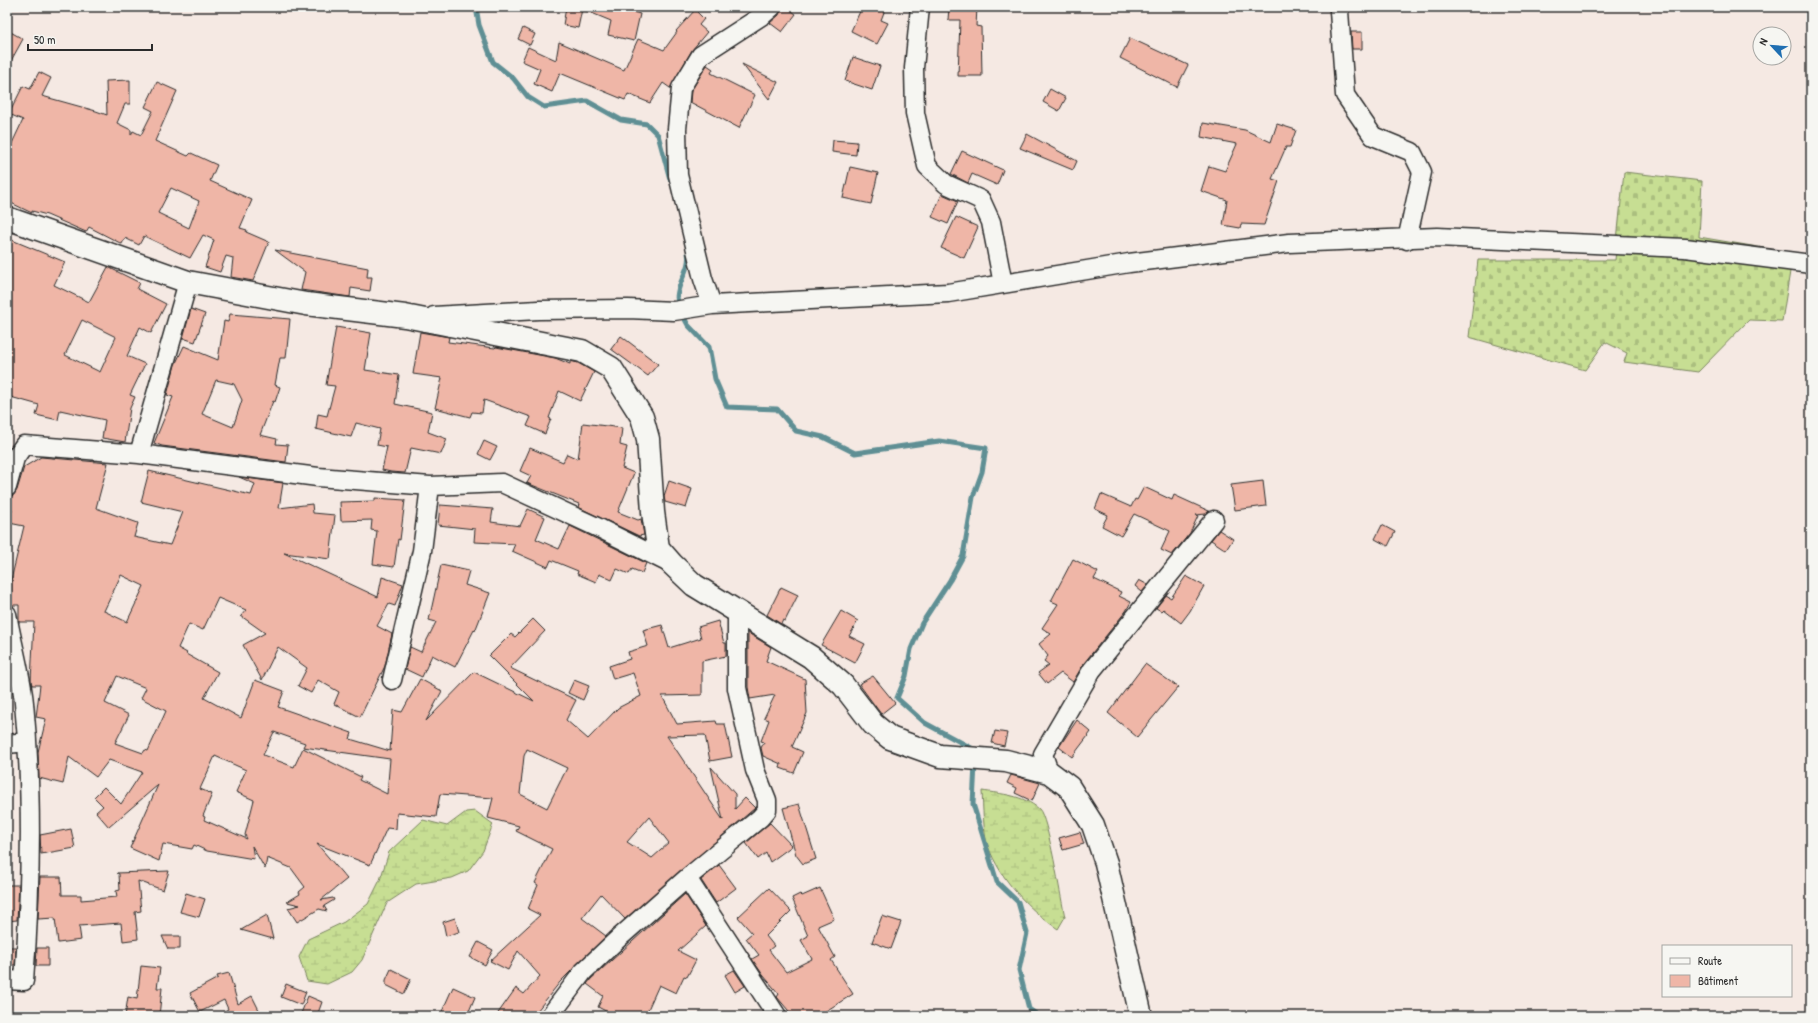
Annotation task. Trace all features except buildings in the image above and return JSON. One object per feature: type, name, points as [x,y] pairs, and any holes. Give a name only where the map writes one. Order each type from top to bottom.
[{"type":"street","points":[[920,7],[914,68],[915,113],[927,166],[946,184],[981,200],[991,222],[1003,284]]},
{"type":"street","points":[[712,305],[703,279],[678,175],[677,129],[681,88],[701,55],[766,10]]},
{"type":"street","points":[[1339,11],[1344,95],[1373,136],[1412,152],[1422,172],[1407,240]]},
{"type":"street","points":[[7,218],[188,282],[306,304],[405,316],[582,351],[611,368],[642,417],[648,439],[653,512],[658,548],[694,585],[811,657],[843,685],[873,724],[890,738],[940,756],[1006,761],[1049,772],[1069,787],[1093,825],[1106,863],[1141,1016]]},
{"type":"street","points":[[405,316],[461,315],[538,310],[628,309],[681,311],[712,305],[948,293],[1129,263],[1289,243],[1407,240],[1437,237],[1685,248],[1811,264]]},
{"type":"street","points":[[139,454],[188,282]]},
{"type":"street","points":[[7,487],[15,458],[24,445],[139,454],[318,477],[430,486],[502,483],[601,528],[672,564]]},
{"type":"street","points":[[392,680],[422,551],[430,486]]},
{"type":"street","points":[[1049,772],[1043,754],[1092,670],[1214,520]]},
{"type":"street","points":[[550,1016],[583,972],[686,878],[760,818],[767,810],[767,800],[755,770],[737,688],[737,611]]},
{"type":"street","points":[[7,614],[24,701],[30,804],[28,926],[24,981],[7,980]]},
{"type":"street","points":[[7,695],[24,701]]},
{"type":"street","points":[[7,744],[26,742]]},
{"type":"street","points":[[686,878],[777,1016]]},
{"type":"green space","points":[[1624,172],[1702,181],[1699,237],[1793,253],[1782,321],[1749,320],[1698,372],[1624,362],[1627,353],[1605,342],[1585,370],[1469,337],[1478,260],[1615,260]]},
{"type":"green space","points":[[982,791],[1005,794],[1019,798],[1033,804],[1043,815],[1065,917],[1058,929],[1026,903],[1008,882],[993,858],[986,841]]},
{"type":"green space","points":[[475,811],[493,824],[483,851],[468,871],[452,878],[416,884],[387,903],[362,960],[352,972],[327,984],[307,981],[299,957],[308,939],[344,922],[368,904],[380,880],[389,852],[423,820],[447,826],[466,812]]},
{"type":"waterway","points":[[476,7],[479,25],[493,62],[513,78],[528,97],[544,107],[587,101],[621,120],[647,124],[658,135],[670,179]]},
{"type":"waterway","points":[[679,306],[677,300],[679,286],[687,266],[688,253]]},
{"type":"waterway","points":[[682,314],[688,325],[709,347],[715,379],[727,407],[777,409],[796,431],[823,437],[855,453],[939,441],[986,448],[982,472],[973,497],[963,556],[950,580],[922,623],[911,649],[906,676],[897,698],[925,723],[975,750]]},
{"type":"waterway","points":[[975,764],[973,804],[997,882],[1018,902],[1027,933],[1019,970],[1029,1009],[1039,1016]]}]
